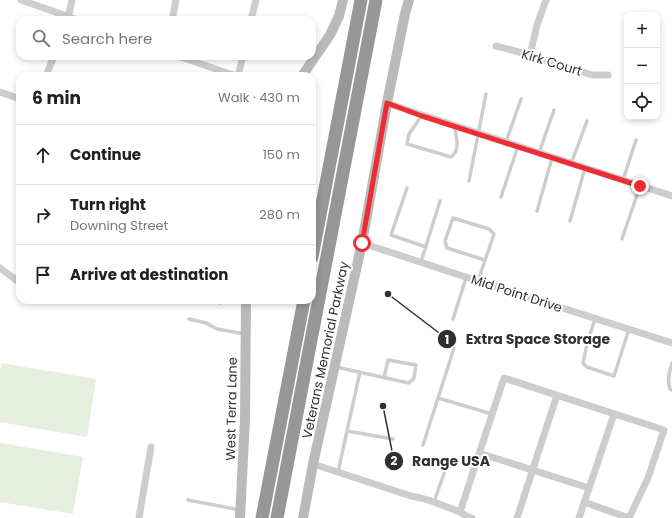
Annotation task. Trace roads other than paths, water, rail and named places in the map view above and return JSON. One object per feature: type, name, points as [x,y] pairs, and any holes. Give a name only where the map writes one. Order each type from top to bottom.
[{"type":"highway","points":[[316,237],[361,0]]},
{"type":"highway","points":[[277,518],[376,0]]},
{"type":"highway","points":[[262,518],[303,304]]},
{"type":"street","points":[[21,0],[63,16]]},
{"type":"street","points":[[68,16],[72,0]]},
{"type":"street","points":[[173,16],[176,0]]},
{"type":"street","points":[[252,16],[256,0]]},
{"type":"street","points":[[316,56],[330,35],[343,0]]},
{"type":"street","name":"Veterans Memorial Parkway","points":[[303,518],[313,464],[362,243],[387,103],[408,0]]},
{"type":"street","points":[[530,55],[546,0]]},
{"type":"street","name":"Kirk Court","points":[[496,46],[530,55],[592,75],[608,75]]},
{"type":"street","points":[[48,72],[52,60]]},
{"type":"street","points":[[188,60],[217,72]]},
{"type":"street","points":[[238,72],[242,60]]},
{"type":"street","points":[[305,72],[313,60]]},
{"type":"street","points":[[0,92],[16,98]]},
{"type":"street","points":[[387,103],[422,116],[672,196]]},
{"type":"street","name":"Mid Point Drive","points":[[362,243],[466,278],[672,343]]},
{"type":"street","points":[[0,268],[16,280]]},
{"type":"street","name":"West Terra Lane","points":[[240,514],[245,419],[246,304]]},
{"type":"street","points":[[460,512],[504,378],[664,430],[648,478],[629,518],[584,502]]},
{"type":"street","points":[[517,518],[558,395]]},
{"type":"street","points":[[579,518],[614,414]]},
{"type":"street","points":[[139,518],[151,447]]},
{"type":"street","points":[[479,453],[589,488]]},
{"type":"street","points":[[313,464],[434,502],[472,518]]},
{"type":"lane","points":[[469,181],[486,94]]},
{"type":"lane","points":[[506,142],[521,100]]},
{"type":"lane","points":[[539,153],[554,110]]},
{"type":"lane","points":[[422,116],[409,134],[407,144],[451,157],[454,155],[458,146],[454,125]]},
{"type":"lane","points":[[571,164],[587,121]]},
{"type":"lane","points":[[623,180],[636,140]]},
{"type":"lane","points":[[501,198],[518,146]]},
{"type":"lane","points":[[537,210],[552,158]]},
{"type":"lane","points":[[570,221],[585,168]]},
{"type":"lane","points":[[622,239],[640,186]]},
{"type":"lane","points":[[407,188],[391,235],[426,247]]},
{"type":"lane","points":[[421,262],[440,201]]},
{"type":"lane","points":[[478,281],[494,234],[489,229],[453,218],[445,241],[447,248],[485,260]]},
{"type":"lane","points":[[453,319],[466,278]]},
{"type":"lane","points":[[596,318],[587,344],[583,363],[587,367],[614,376],[629,329]]},
{"type":"lane","points":[[189,319],[206,322],[216,330],[246,334]]},
{"type":"lane","points":[[423,445],[454,348]]},
{"type":"lane","points":[[334,367],[360,372],[384,378],[410,383],[414,378],[416,364],[388,360],[384,378]]},
{"type":"lane","points":[[672,363],[668,383],[670,389],[672,390]]},
{"type":"lane","points":[[338,472],[360,372]]},
{"type":"lane","points":[[438,398],[492,414]]},
{"type":"lane","points":[[347,431],[393,439]]},
{"type":"lane","points":[[434,502],[447,464]]},
{"type":"lane","points":[[188,500],[240,514]]},
{"type":"place","name":"Extra Space Storage","points":[[388,294]]},
{"type":"place","name":"Range USA","points":[[383,406]]}]
